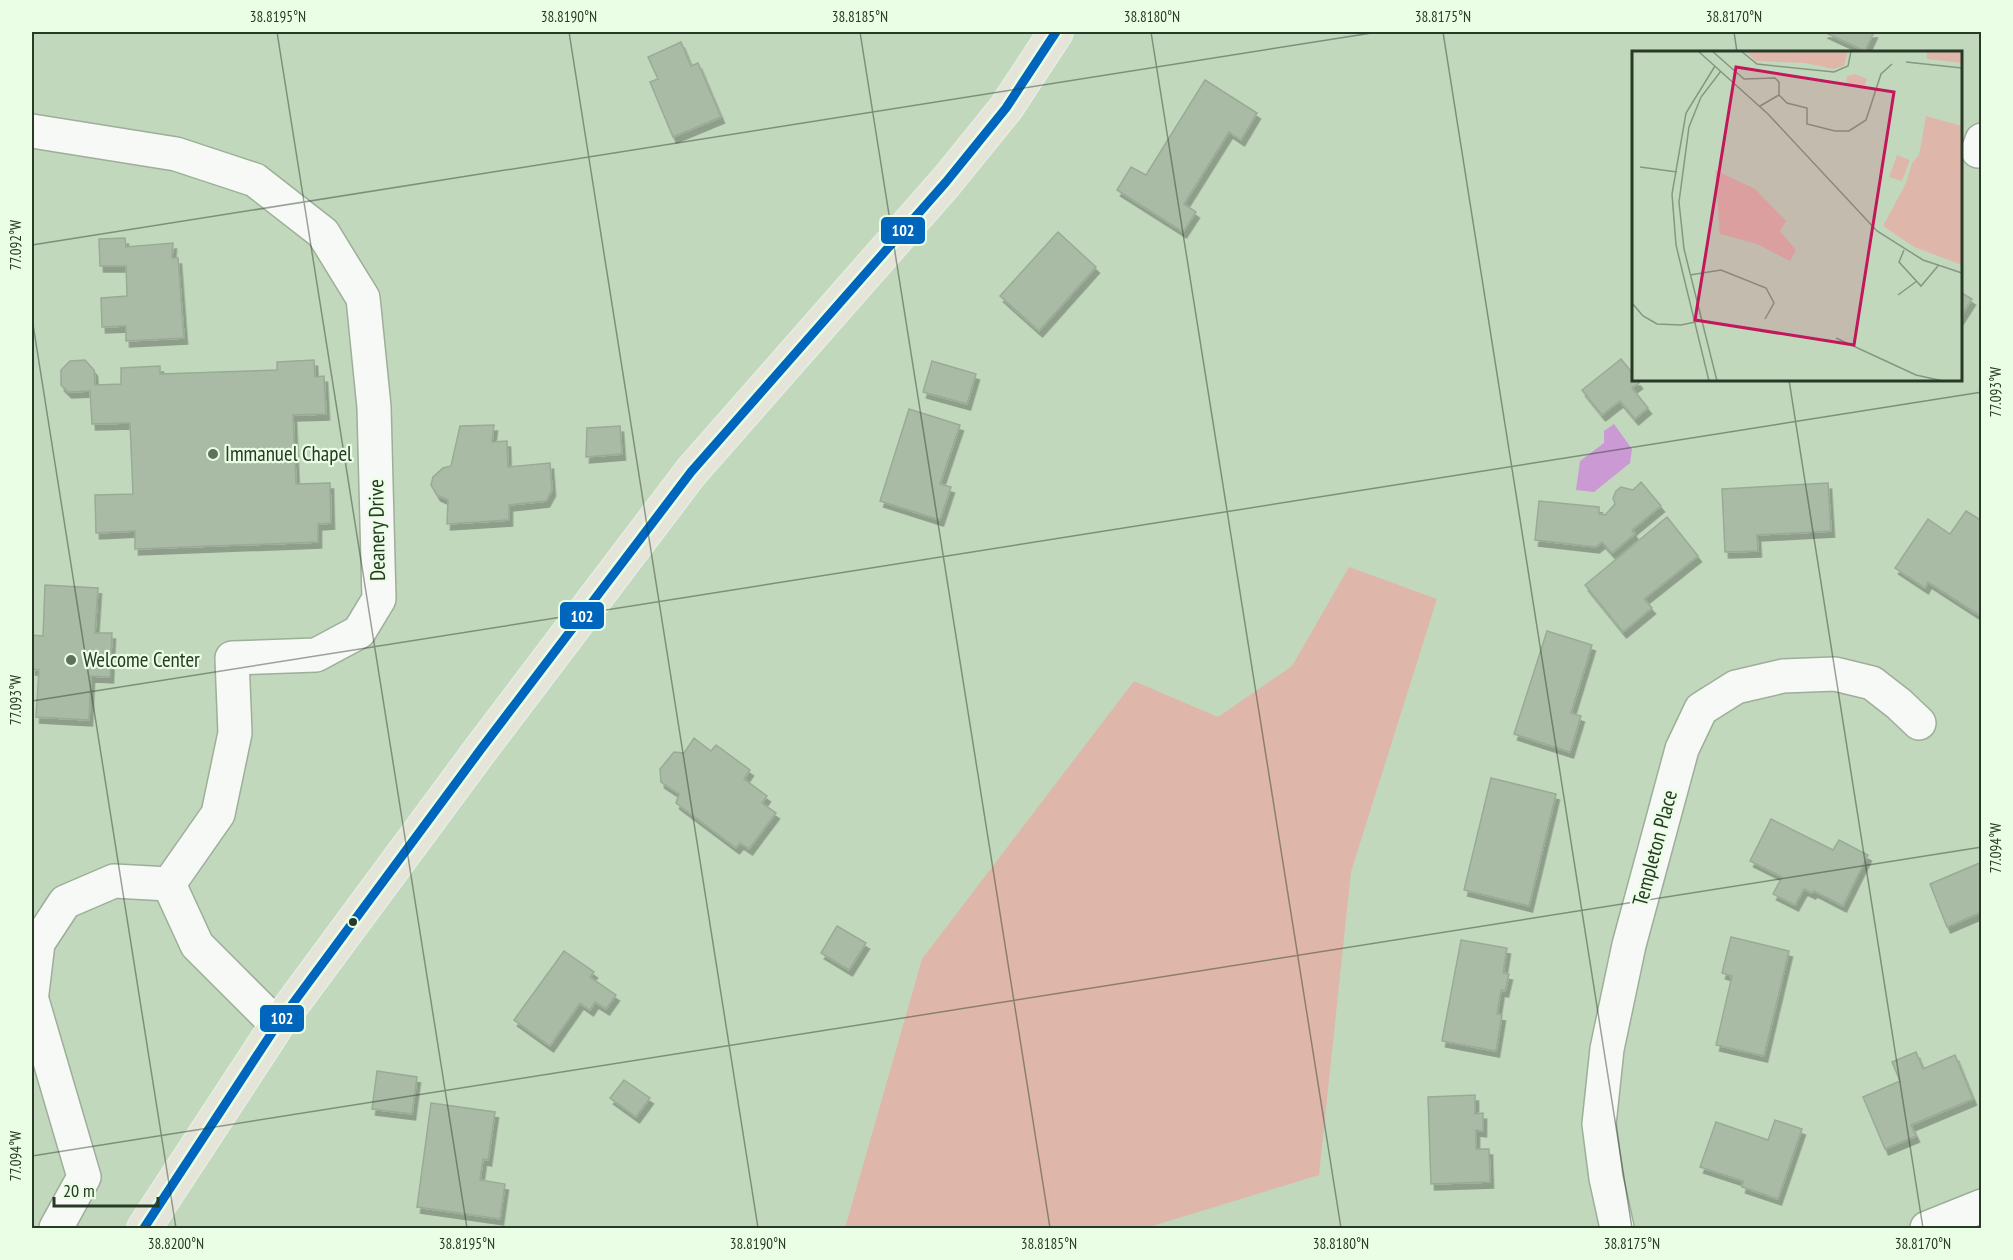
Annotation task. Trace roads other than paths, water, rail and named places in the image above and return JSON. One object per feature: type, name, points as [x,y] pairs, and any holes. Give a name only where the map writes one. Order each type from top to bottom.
[{"type":"main road","points":[[144,1228],[277,1025],[488,740],[692,472],[946,182],[1006,108],[1056,32]]},
{"type":"street","name":"Deanery Drive","points":[[32,131],[176,154],[255,180],[323,233],[363,298],[374,407],[379,599],[359,632],[316,655],[232,658],[235,733],[218,814],[169,884]]},
{"type":"street","name":"Templeton Place","points":[[1617,1228],[1606,1178],[1599,1124],[1607,1048],[1629,945],[1682,749],[1701,710],[1736,687],[1784,676],[1835,674],[1872,683],[1919,723]]},
{"type":"street","points":[[32,993],[38,943],[65,902],[114,881],[169,884],[197,945],[277,1025]]},
{"type":"street","points":[[32,1000],[84,1177],[56,1228]]},
{"type":"street","points":[[1927,1228],[1982,1206]]},
{"type":"place","name":"Immanuel Chapel","points":[[213,454]]},
{"type":"place","name":"Welcome Center","points":[[71,660]]}]
